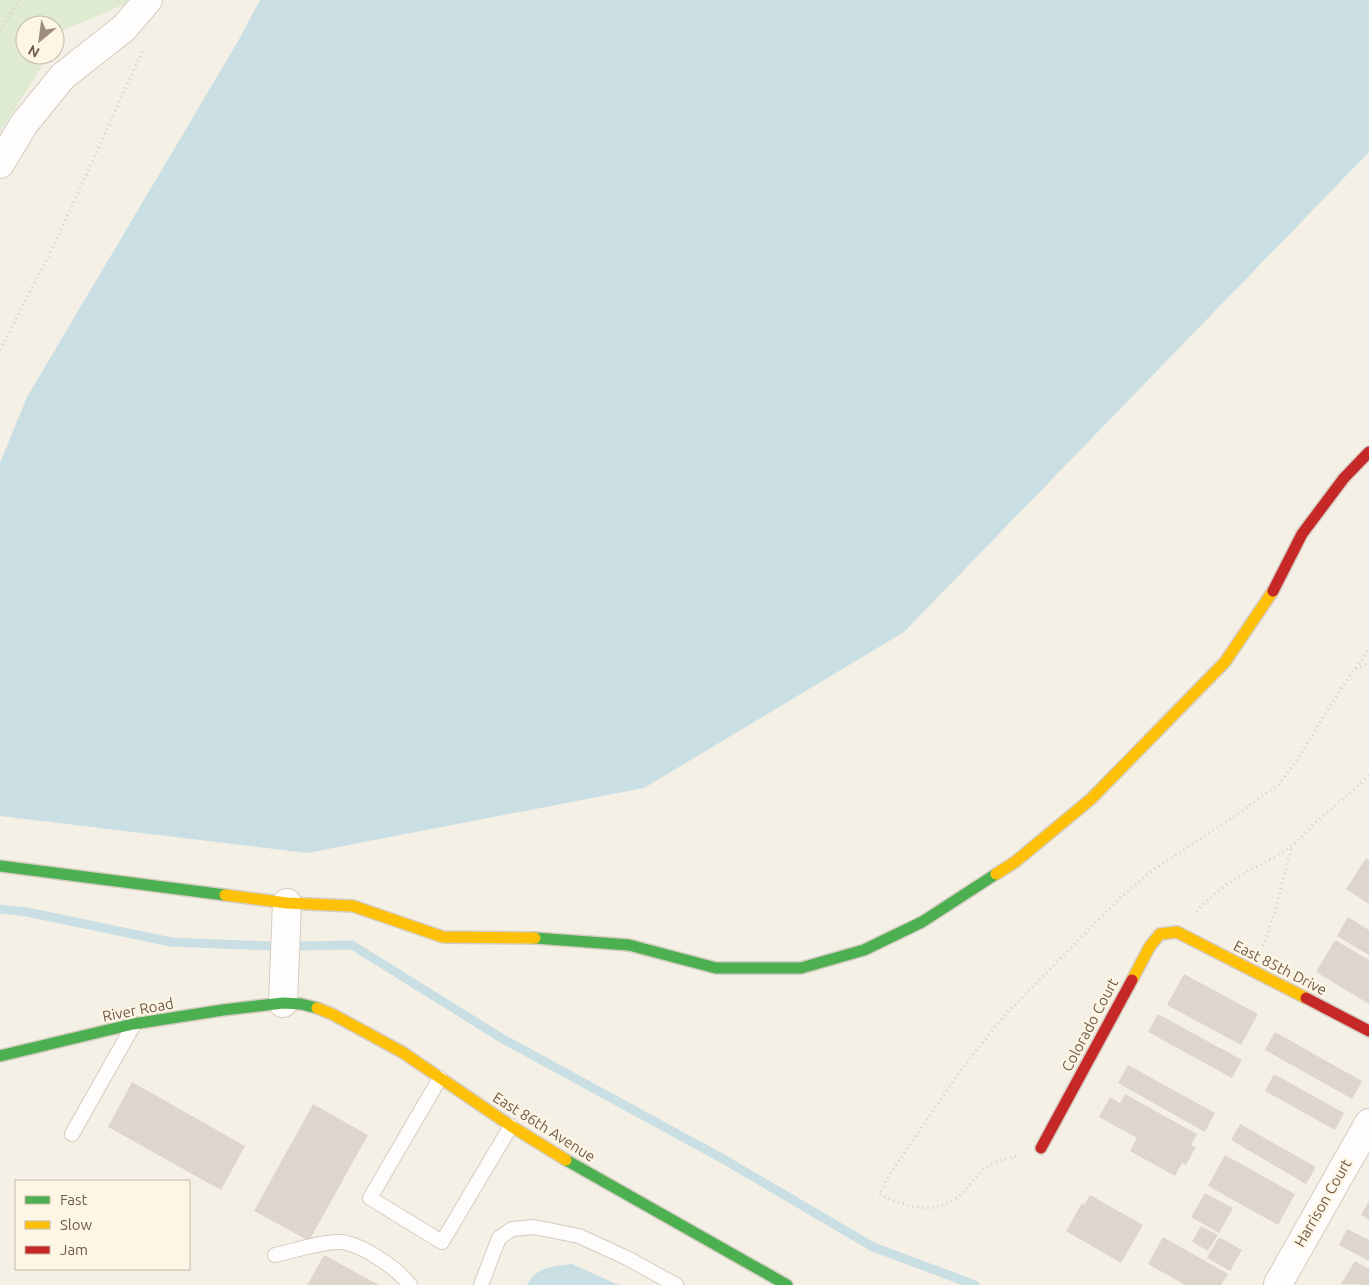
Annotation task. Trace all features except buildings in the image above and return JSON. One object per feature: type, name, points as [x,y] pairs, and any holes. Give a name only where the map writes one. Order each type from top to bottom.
[{"type":"street","points":[[0,164],[24,124],[63,76],[124,28],[148,0]]},
{"type":"street","points":[[0,866],[287,903],[353,906],[443,937],[543,938],[629,945],[716,968],[801,968],[864,950],[922,922],[1015,862],[1091,799],[1225,662],[1269,598],[1302,534],[1344,478],[1369,452]]},
{"type":"street","points":[[284,990],[287,903]]},
{"type":"street","name":"Colorado Court","points":[[1041,1148],[1150,946],[1160,934],[1179,933]]},
{"type":"street","name":"East 85th Drive","points":[[1179,933],[1369,1031]]},
{"type":"street","name":"River Road","points":[[0,1056],[133,1024],[223,1010],[284,990]]},
{"type":"street","name":"East 86th Avenue","points":[[284,990],[301,1004],[332,1014],[402,1052],[511,1126],[578,1167],[787,1285]]},
{"type":"street","name":"Harrison Court","points":[[1278,1284],[1369,1123]]},
{"type":"lane","points":[[72,1134],[133,1024]]},
{"type":"lane","points":[[440,1078],[370,1198],[442,1242],[511,1126]]},
{"type":"lane","points":[[481,1285],[500,1238],[512,1229],[534,1227],[580,1236],[628,1258],[676,1285]]},
{"type":"lane","points":[[276,1255],[316,1245],[341,1242],[362,1248],[391,1267],[410,1285]]},
{"type":"path","points":[[0,30],[19,0]]},
{"type":"path","points":[[0,350],[56,241],[145,47]]},
{"type":"path","points":[[1041,1148],[990,1164],[977,1175],[968,1188],[955,1199],[942,1205],[912,1208],[879,1194],[890,1174],[961,1070],[1004,1017],[1119,899],[1151,871],[1227,822],[1279,784],[1299,757],[1369,649]]},
{"type":"path","points":[[1354,670],[1369,663]]},
{"type":"path","points":[[1179,933],[1201,906],[1222,888],[1292,846],[1369,775]]},
{"type":"path","points":[[1262,975],[1261,951],[1276,908],[1292,846]]},
{"type":"green space","points":[[0,0],[132,0],[65,30],[65,15],[15,15],[15,65],[43,65],[0,132]]},
{"type":"shaded area","points":[[260,0],[1369,0],[1369,152],[904,632],[644,788],[307,853],[0,816],[0,463],[27,397],[237,43]]},
{"type":"shaded area","points":[[572,1264],[619,1285],[527,1285],[535,1274],[546,1268]]},
{"type":"waterway","points":[[0,909],[27,912],[171,942],[271,946]]},
{"type":"waterway","points":[[302,946],[352,945],[503,1039],[725,1160],[873,1247],[975,1285]]},
{"type":"traffic: fast","points":[[0,866],[225,895]]},
{"type":"traffic: fast","points":[[535,938],[629,945],[716,968],[801,968],[864,950],[922,922],[996,874]]},
{"type":"traffic: fast","points":[[0,1056],[133,1024],[223,1010],[283,1003],[301,1004],[317,1008]]},
{"type":"traffic: fast","points":[[566,1160],[787,1285]]},
{"type":"traffic: slow","points":[[996,874],[1015,862],[1091,799],[1225,662],[1273,591]]},
{"type":"traffic: slow","points":[[225,895],[287,903],[353,906],[443,937],[535,938]]},
{"type":"traffic: slow","points":[[1132,980],[1150,946],[1160,934],[1177,932],[1306,998]]},
{"type":"traffic: slow","points":[[317,1008],[332,1014],[402,1052],[511,1126],[566,1160]]},
{"type":"traffic: jam","points":[[1273,591],[1302,534],[1344,478],[1369,452]]},
{"type":"traffic: jam","points":[[1041,1148],[1132,980]]},
{"type":"traffic: jam","points":[[1306,998],[1369,1031]]}]
